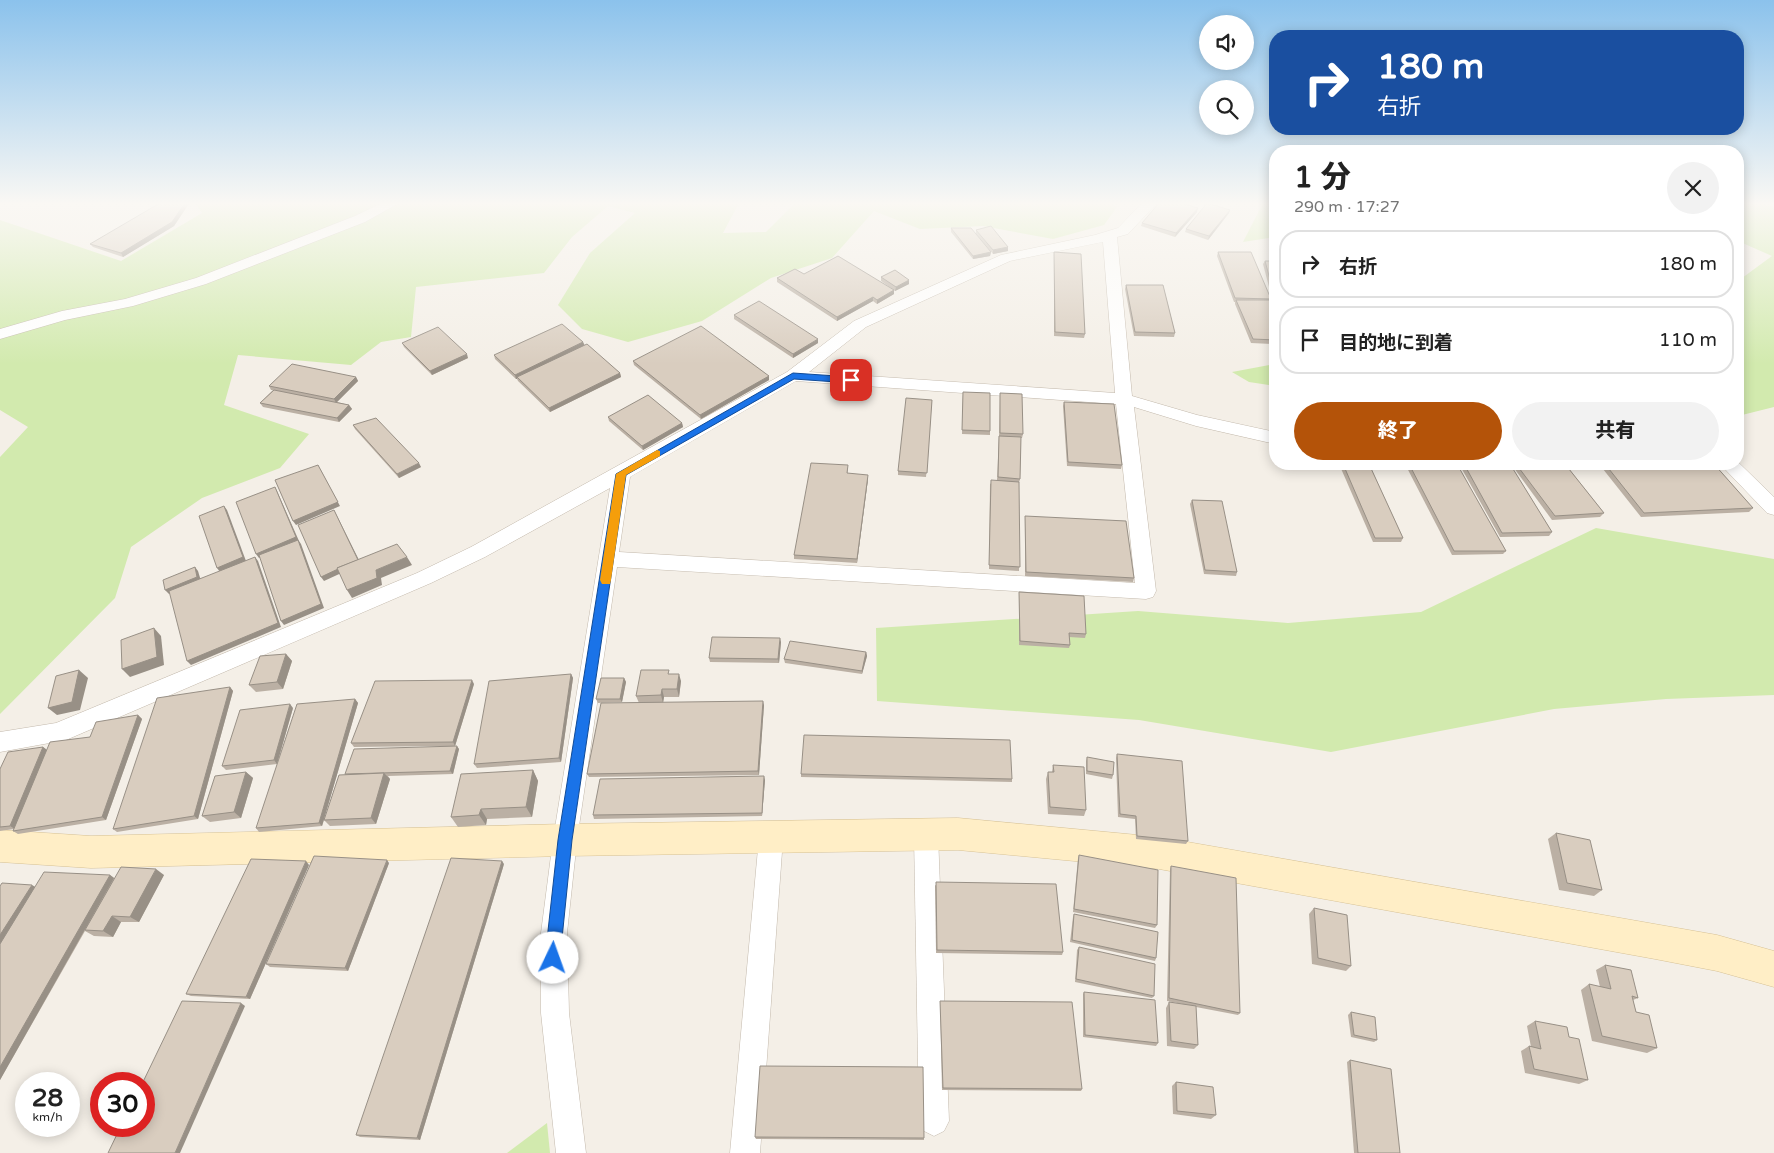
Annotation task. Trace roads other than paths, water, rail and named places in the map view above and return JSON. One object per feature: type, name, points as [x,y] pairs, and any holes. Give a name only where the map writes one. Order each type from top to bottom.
[{"type":"street","points":[[0,334],[62,316],[128,302],[201,281],[262,257]]},
{"type":"street","points":[[0,742],[58,733],[424,578],[478,552],[621,474],[793,376],[860,324],[980,268],[1014,257]]},
{"type":"street","points":[[609,559],[1146,591],[1124,399],[1112,257]]},
{"type":"street","points":[[793,376],[1124,399],[1196,420],[1269,437]]},
{"type":"street","points":[[1735,470],[1774,508]]},
{"type":"street","points":[[572,1153],[555,1013],[553,958],[565,840],[621,474]]},
{"type":"street","points":[[0,846],[91,852],[565,840],[958,834],[1159,853],[1664,942],[1717,953],[1774,969]]},
{"type":"street","points":[[926,835],[934,1122]]},
{"type":"street","points":[[745,1153],[771,838]]}]
